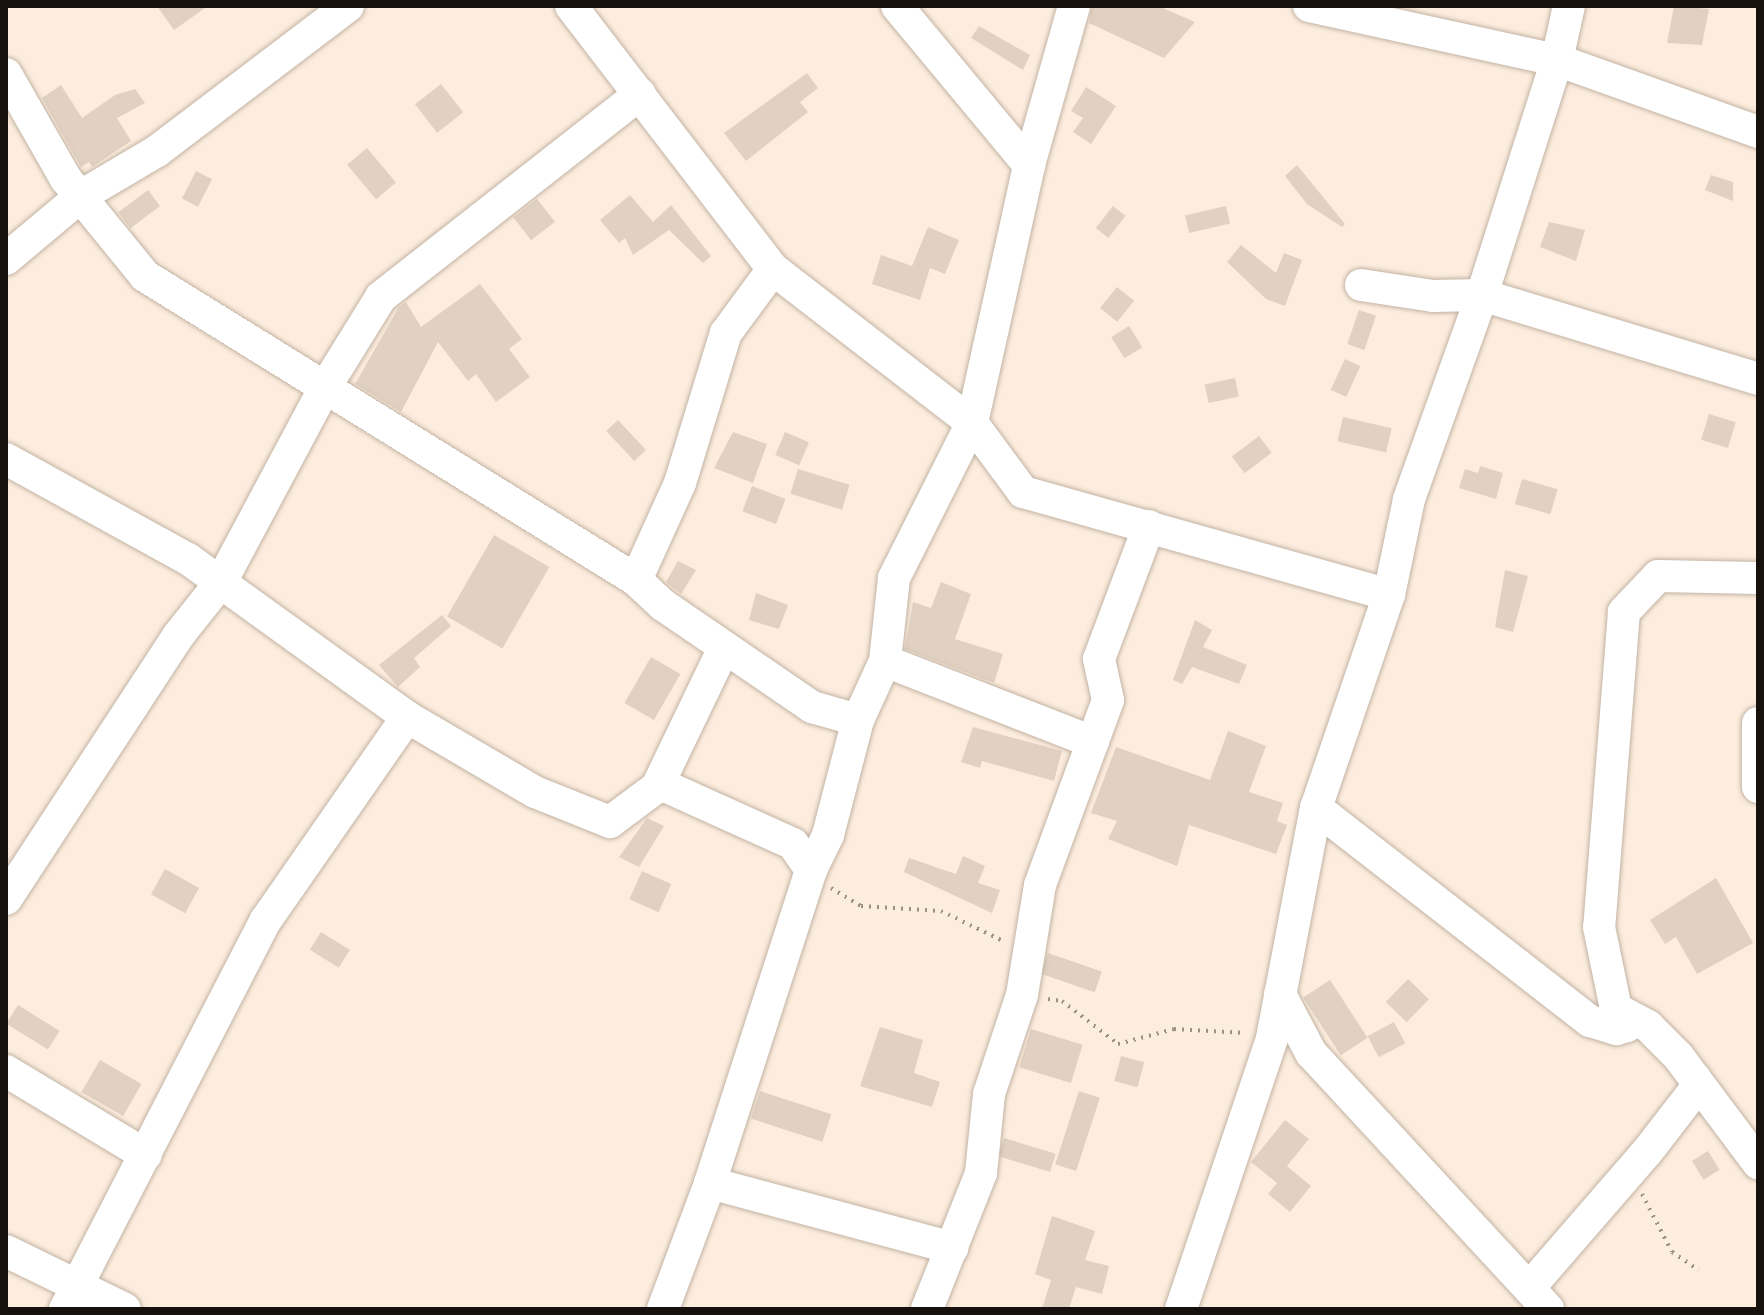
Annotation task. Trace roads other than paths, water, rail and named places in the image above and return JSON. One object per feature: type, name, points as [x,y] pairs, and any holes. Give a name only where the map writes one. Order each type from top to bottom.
[{"type":"street","points":[[6,259],[81,196],[157,151],[348,6]]},
{"type":"street","points":[[571,6],[773,269],[972,423],[1023,492],[1389,595]]},
{"type":"street","points":[[897,6],[1029,165]]},
{"type":"street","points":[[663,1309],[710,1183],[811,870],[828,835],[858,720],[885,661],[894,578],[972,423],[1029,165],[1074,6]]},
{"type":"street","points":[[1309,6],[1557,60],[1758,132]]},
{"type":"street","points":[[1181,1309],[1272,1038],[1316,808],[1389,595],[1409,499],[1482,295],[1557,60],[1569,6]]},
{"type":"street","points":[[6,74],[66,179],[145,276],[636,580],[724,648],[812,707],[858,720]]},
{"type":"street","points":[[10,880],[178,636],[221,582],[324,389],[381,297],[640,94]]},
{"type":"street","points":[[636,580],[680,483],[726,333],[773,269]]},
{"type":"street","points":[[1361,285],[1433,296],[1482,295],[1758,379]]},
{"type":"street","points":[[10,469],[56,483],[221,582],[407,717],[535,792],[600,820],[622,817],[657,787],[724,648]]},
{"type":"street","points":[[927,1309],[981,1173],[989,1094],[1022,995],[1040,885],[1108,700],[1099,659],[1149,526]]},
{"type":"street","points":[[1316,808],[1590,1021],[1617,1029],[1627,1026],[1631,1018],[1616,1009],[1599,927],[1624,612],[1658,576],[1758,578]]},
{"type":"street","points":[[885,661],[1093,742]]},
{"type":"street","points":[[72,1298],[266,920],[407,717]]},
{"type":"street","points":[[1757,737],[1758,787]]},
{"type":"street","points":[[657,787],[783,838],[802,852],[811,870]]},
{"type":"street","points":[[1280,994],[1311,1053],[1538,1298],[1630,1172],[1695,1090],[1695,1078]]},
{"type":"street","points":[[1616,1009],[1648,1026],[1695,1078],[1758,1163]]},
{"type":"street","points":[[6,1071],[146,1155]]},
{"type":"street","points":[[710,1183],[952,1248]]},
{"type":"street","points":[[6,1251],[72,1298],[125,1309]]}]
